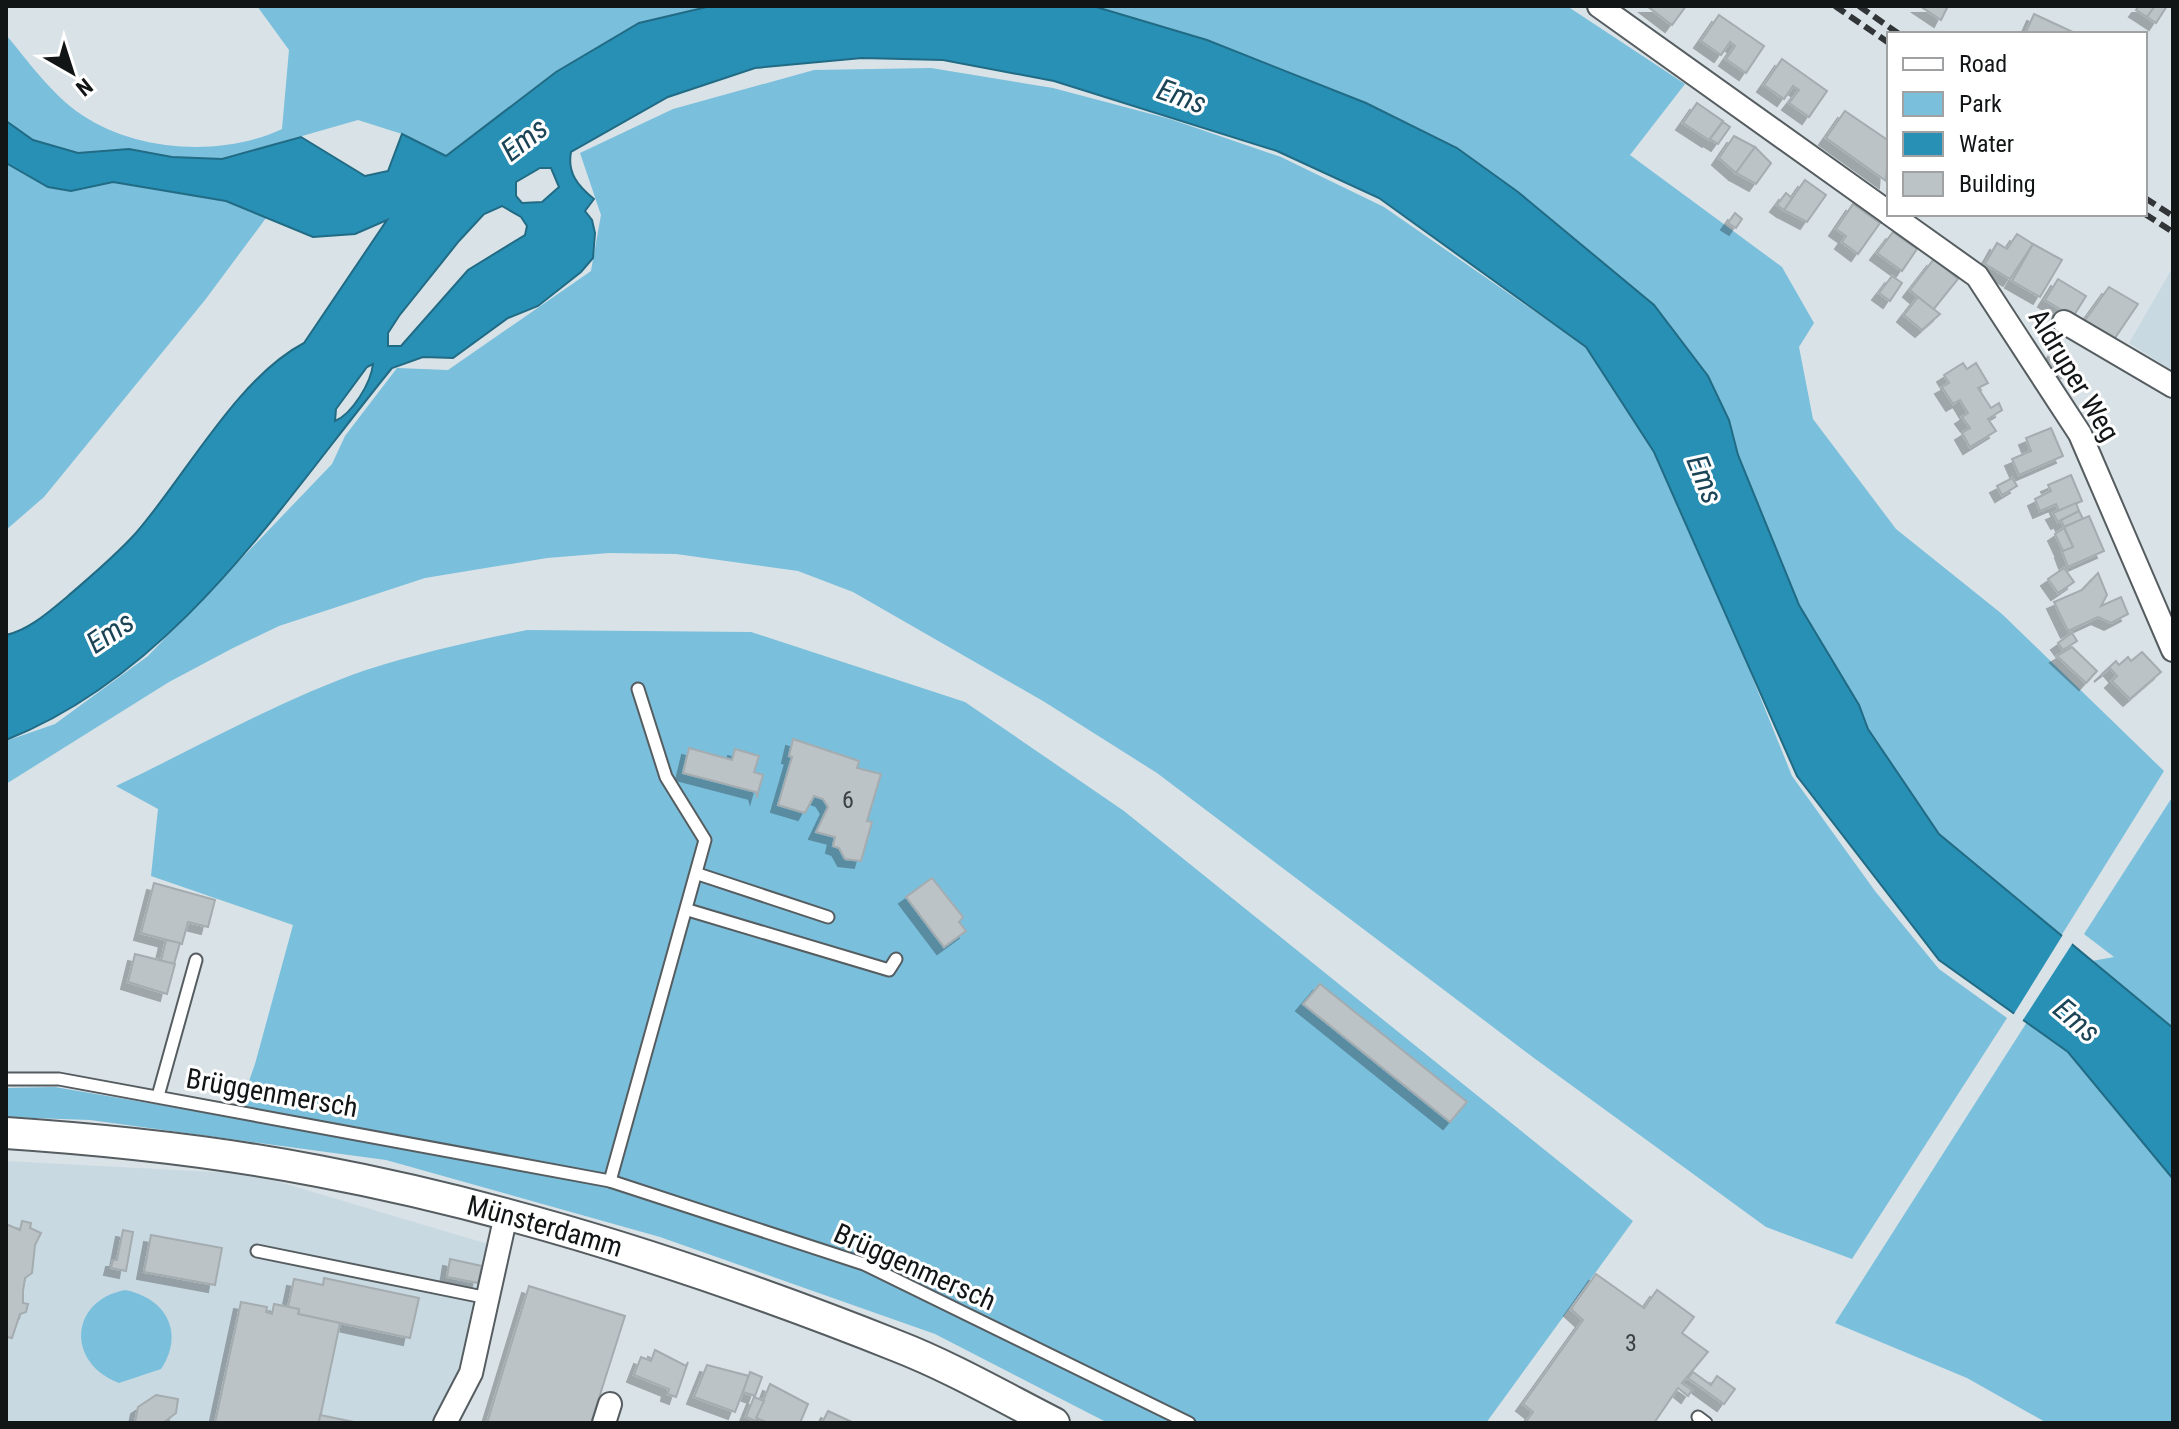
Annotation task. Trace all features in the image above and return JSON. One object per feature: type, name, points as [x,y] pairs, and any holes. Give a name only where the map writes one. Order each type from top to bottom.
[{"type":"main road","name":"Münsterdamm","points":[[6,1133],[115,1141],[250,1159],[322,1171],[506,1215],[657,1259],[899,1346],[1054,1423]]},
{"type":"street","name":"Aldruper Weg","points":[[1599,6],[1887,212]]},
{"type":"street","name":"Aldruper Weg","points":[[1893,216],[1977,276],[2080,434],[2173,650]]},
{"type":"street","points":[[2064,322],[2173,386]]},
{"type":"street","points":[[445,1423],[471,1373],[506,1215]]},
{"type":"lane","points":[[610,1181],[688,910],[705,840],[666,777],[638,689]]},
{"type":"lane","points":[[698,874],[828,917]]},
{"type":"lane","points":[[688,910],[878,968],[889,970],[896,959]]},
{"type":"lane","name":"Brüggenmersch","points":[[196,960],[158,1096],[610,1181],[864,1264],[1189,1423]]},
{"type":"lane","points":[[6,1079],[59,1079],[158,1096]]},
{"type":"lane","points":[[257,1251],[488,1298]]},
{"type":"shaded area","points":[[2173,267],[2173,371],[2129,343]]},
{"type":"shaded area","points":[[6,1161],[252,1174],[488,1244],[463,1365],[435,1423],[6,1423]]},
{"type":"green space","points":[[257,6],[711,6],[639,23],[555,72],[446,156],[402,134],[358,120],[222,159],[172,157],[129,149],[77,153],[33,140],[6,121],[6,35],[71,107],[128,137],[154,143],[207,147],[259,138],[282,129],[289,50]]},
{"type":"green space","points":[[1093,6],[1567,6],[1685,84],[1630,155],[1782,267],[1814,323],[1799,347],[1813,419],[1896,529],[2002,614],[2164,771],[2061,936],[1939,835],[1868,729],[1859,705],[1799,605],[1738,455],[1729,420],[1708,376],[1654,305],[1518,192],[1457,148],[1366,103],[1207,40]]},
{"type":"green space","points":[[931,68],[1053,88],[1170,119],[1281,157],[1384,207],[1586,347],[1654,452],[1716,587],[1792,776],[1875,891],[1939,969],[2007,1018],[1852,1259],[1766,1227],[1534,1058],[1157,773],[1043,701],[853,592],[798,571],[676,554],[609,553],[547,558],[425,578],[279,626],[233,648],[169,682],[6,784],[6,741],[55,724],[148,656],[332,464],[345,436],[397,368],[448,370],[591,271],[601,215],[580,153],[673,109],[814,70]]},
{"type":"green space","points":[[6,163],[48,187],[71,191],[113,182],[226,201],[266,218],[205,300],[44,497],[6,530]]},
{"type":"green space","points":[[527,630],[751,632],[965,702],[1124,811],[1633,1221],[1486,1423],[1108,1423],[935,1334],[660,1237],[386,1160],[90,1120],[6,1117],[6,1088],[55,1087],[236,1118],[255,1064],[293,925],[151,876],[158,809],[116,786],[334,682],[406,658]]},
{"type":"green space","points":[[2173,796],[2173,1028],[2092,961],[2114,957],[2084,934]]},
{"type":"green space","points":[[2027,1022],[2069,1052],[2173,1179],[2173,1423],[2047,1423],[1967,1378],[1835,1323]]},
{"type":"green space","points":[[125,1290],[139,1294],[161,1309],[171,1330],[171,1343],[161,1369],[119,1383],[102,1374],[90,1362],[83,1348],[81,1333],[93,1306],[106,1296]]},
{"type":"water","name":"Ems","points":[[711,6],[1093,6],[1207,40],[1366,103],[1457,148],[1518,192],[1654,305],[1708,376],[1729,420],[1738,455],[1799,605],[1859,705],[1868,729],[1939,834],[2173,1028],[2173,1179],[2068,1052],[1939,960],[1797,776],[1654,452],[1586,347],[1379,198],[1277,151],[1054,81],[943,60],[862,58],[755,68],[668,97],[571,152],[575,178],[594,199],[585,211],[592,220],[595,233],[593,258],[581,272],[538,306],[508,318],[453,358],[423,357],[392,368],[266,528],[174,629],[122,673],[67,710],[6,740],[6,635],[23,629],[47,614],[135,534],[234,404],[280,359],[304,343],[387,220],[355,234],[313,237],[226,201],[113,182],[71,191],[48,187],[6,163],[6,121],[33,140],[78,153],[129,149],[172,157],[222,159],[301,137],[365,176],[388,171],[402,134],[446,156],[556,72],[639,23]],"holes":[[[540,168],[551,168],[559,187],[542,202],[522,203],[516,196],[516,182]],[[502,206],[521,217],[527,226],[525,235],[468,270],[401,346],[388,346],[388,333],[399,316],[484,214]],[[373,364],[360,397],[348,412],[335,421],[336,409],[367,367]]]},
{"type":"pier","points":[[2064,933],[2074,941],[2021,1023],[2012,1017]]},
{"type":"building","points":[[1647,6],[1686,6],[1672,25]]},
{"type":"building","points":[[1920,6],[1948,6],[1941,20]]},
{"type":"building","points":[[2139,6],[2155,6],[2147,17],[2136,10]]},
{"type":"building","points":[[2155,6],[2167,6],[2156,23],[2147,17]]},
{"type":"building","points":[[2034,14],[2073,32],[2026,32]]},
{"type":"building","points":[[1719,15],[1764,46],[1746,73],[1726,59],[1735,46],[1730,42],[1721,55],[1701,41]]},
{"type":"building","points":[[1782,59],[1827,91],[1809,117],[1789,103],[1799,90],[1793,86],[1784,99],[1764,85]]},
{"type":"building","points":[[1697,103],[1723,121],[1709,140],[1683,123]]},
{"type":"building","points":[[1845,111],[1887,140],[1886,181],[1826,138]]},
{"type":"building","points":[[1723,122],[1730,127],[1718,144],[1710,139]]},
{"type":"building","points":[[1734,136],[1755,147],[1736,173],[1719,158]]},
{"type":"building","points":[[1755,147],[1771,163],[1756,184],[1736,173]]},
{"type":"building","points":[[1805,180],[1826,195],[1807,222],[1784,210]]},
{"type":"building","points":[[1786,193],[1792,198],[1784,210],[1777,205]]},
{"type":"building","points":[[1853,204],[1880,223],[1858,254],[1842,242],[1846,236],[1836,229]]},
{"type":"building","points":[[1735,213],[1742,219],[1736,228],[1728,223]]},
{"type":"building","points":[[1893,232],[1917,249],[1902,271],[1877,253]]},
{"type":"building","points":[[2017,234],[2033,244],[2010,279],[1985,264],[1997,243],[2007,249]]},
{"type":"building","points":[[2033,244],[2062,260],[2040,297],[2012,281]]},
{"type":"building","points":[[1934,259],[1958,279],[1933,310],[1910,290]]},
{"type":"building","points":[[1892,276],[1902,283],[1890,301],[1879,293]]},
{"type":"building","points":[[2058,279],[2086,296],[2073,317],[2045,300]]},
{"type":"building","points":[[2109,287],[2138,304],[2113,341],[2083,323]]},
{"type":"building","points":[[1918,297],[1940,314],[1922,330],[1904,315]]},
{"type":"building","points":[[2055,350],[2072,362],[2061,378],[2045,367]]},
{"type":"building","points":[[1963,363],[1967,369],[1976,363],[1988,383],[1978,388],[1991,408],[1999,403],[2002,410],[1988,419],[1996,431],[1970,447],[1962,433],[1970,428],[1962,417],[1968,413],[1960,400],[1953,404],[1942,387],[1949,383],[1944,375]]},
{"type":"building","points":[[2051,428],[2063,456],[2019,475],[2012,459],[2031,451],[2026,438]]},
{"type":"building","points":[[2071,475],[2082,501],[2059,511],[2056,504],[2040,511],[2035,499],[2051,491],[2048,485]]},
{"type":"building","points":[[2012,478],[2017,486],[2002,495],[1997,486]]},
{"type":"building","points":[[2076,503],[2079,511],[2058,522],[2053,513]]},
{"type":"building","points":[[2079,511],[2083,519],[2064,527],[2061,520]]},
{"type":"building","points":[[2089,516],[2104,551],[2068,567],[2062,551],[2073,547],[2064,527]]},
{"type":"building","points":[[2064,528],[2073,547],[2063,551],[2055,534]]},
{"type":"building","points":[[2064,568],[2074,582],[2058,593],[2048,579]]},
{"type":"building","points":[[2098,573],[2107,595],[2101,606],[2121,597],[2128,614],[2111,623],[2098,617],[2068,631],[2054,602],[2082,590]]},
{"type":"building","points":[[2072,633],[2077,641],[2063,650],[2058,643]]},
{"type":"building","points":[[2072,647],[2097,671],[2086,683],[2057,656]]},
{"type":"building","points":[[2142,652],[2161,672],[2130,699],[2112,681],[2117,676],[2110,668],[2101,675],[2116,661],[2119,665],[2128,657],[2131,661]]},
{"type":"building","points":[[793,739],[859,761],[857,768],[881,774],[867,821],[872,822],[861,861],[845,859],[839,848],[833,846],[835,837],[816,832],[828,807],[823,799],[814,796],[805,813],[778,805],[792,757],[789,756]]},
{"type":"building","points":[[689,748],[732,760],[735,749],[759,756],[754,772],[763,775],[757,796],[756,792],[683,773]]},
{"type":"building","points":[[932,878],[963,917],[959,922],[966,931],[944,947],[906,897]]},
{"type":"building","points":[[154,883],[215,900],[208,927],[188,922],[182,944],[141,933]]},
{"type":"building","points":[[166,940],[180,943],[174,964],[161,961]]},
{"type":"building","points":[[135,954],[175,964],[167,994],[128,982]]},
{"type":"building","points":[[1320,984],[1467,1102],[1450,1122],[1303,1004]]},
{"type":"building","points":[[22,1221],[31,1223],[30,1228],[41,1233],[35,1245],[32,1273],[25,1278],[23,1303],[28,1304],[26,1312],[20,1314],[12,1338],[6,1337],[6,1224],[20,1230]]},
{"type":"building","points":[[123,1230],[133,1232],[126,1271],[111,1268],[113,1260],[117,1260]]},
{"type":"building","points":[[151,1235],[222,1248],[215,1285],[144,1272]]},
{"type":"building","points":[[450,1259],[482,1266],[478,1283],[447,1277]]},
{"type":"building","points":[[1596,1274],[1644,1308],[1657,1290],[1694,1317],[1682,1333],[1708,1352],[1682,1383],[1692,1390],[1688,1396],[1678,1388],[1654,1423],[1525,1423],[1533,1412],[1523,1404],[1583,1320],[1571,1309]]},
{"type":"building","points":[[324,1278],[419,1298],[410,1338],[298,1314],[299,1309],[288,1307],[294,1279],[323,1285]]},
{"type":"building","points":[[529,1286],[625,1316],[591,1423],[487,1423]]},
{"type":"building","points":[[241,1302],[267,1307],[266,1312],[272,1314],[274,1304],[299,1309],[298,1314],[340,1323],[319,1423],[215,1423]]},
{"type":"building","points":[[655,1350],[686,1366],[688,1362],[676,1397],[668,1394],[669,1389],[634,1375],[641,1357],[651,1361]]},
{"type":"building","points":[[707,1365],[749,1376],[735,1412],[694,1397]]},
{"type":"building","points":[[750,1372],[762,1377],[755,1396],[743,1392]]},
{"type":"building","points":[[1693,1372],[1711,1385],[1717,1376],[1735,1389],[1724,1404],[1688,1378]]},
{"type":"building","points":[[770,1384],[808,1404],[800,1423],[769,1423],[756,1418]]},
{"type":"building","points":[[156,1395],[178,1399],[176,1413],[163,1423],[135,1422],[138,1407]]},
{"type":"building","points":[[754,1397],[764,1401],[756,1418],[760,1423],[746,1417]]},
{"type":"building","points":[[828,1411],[854,1423],[822,1423]]},
{"type":"building","points":[[320,1415],[359,1423],[319,1423]]},
{"type":"railway","points":[[1835,6],[1887,42]]},
{"type":"railway","points":[[1859,6],[1896,32]]},
{"type":"railway","points":[[2147,199],[2173,216]]},
{"type":"railway","points":[[2147,215],[2173,232]]}]
